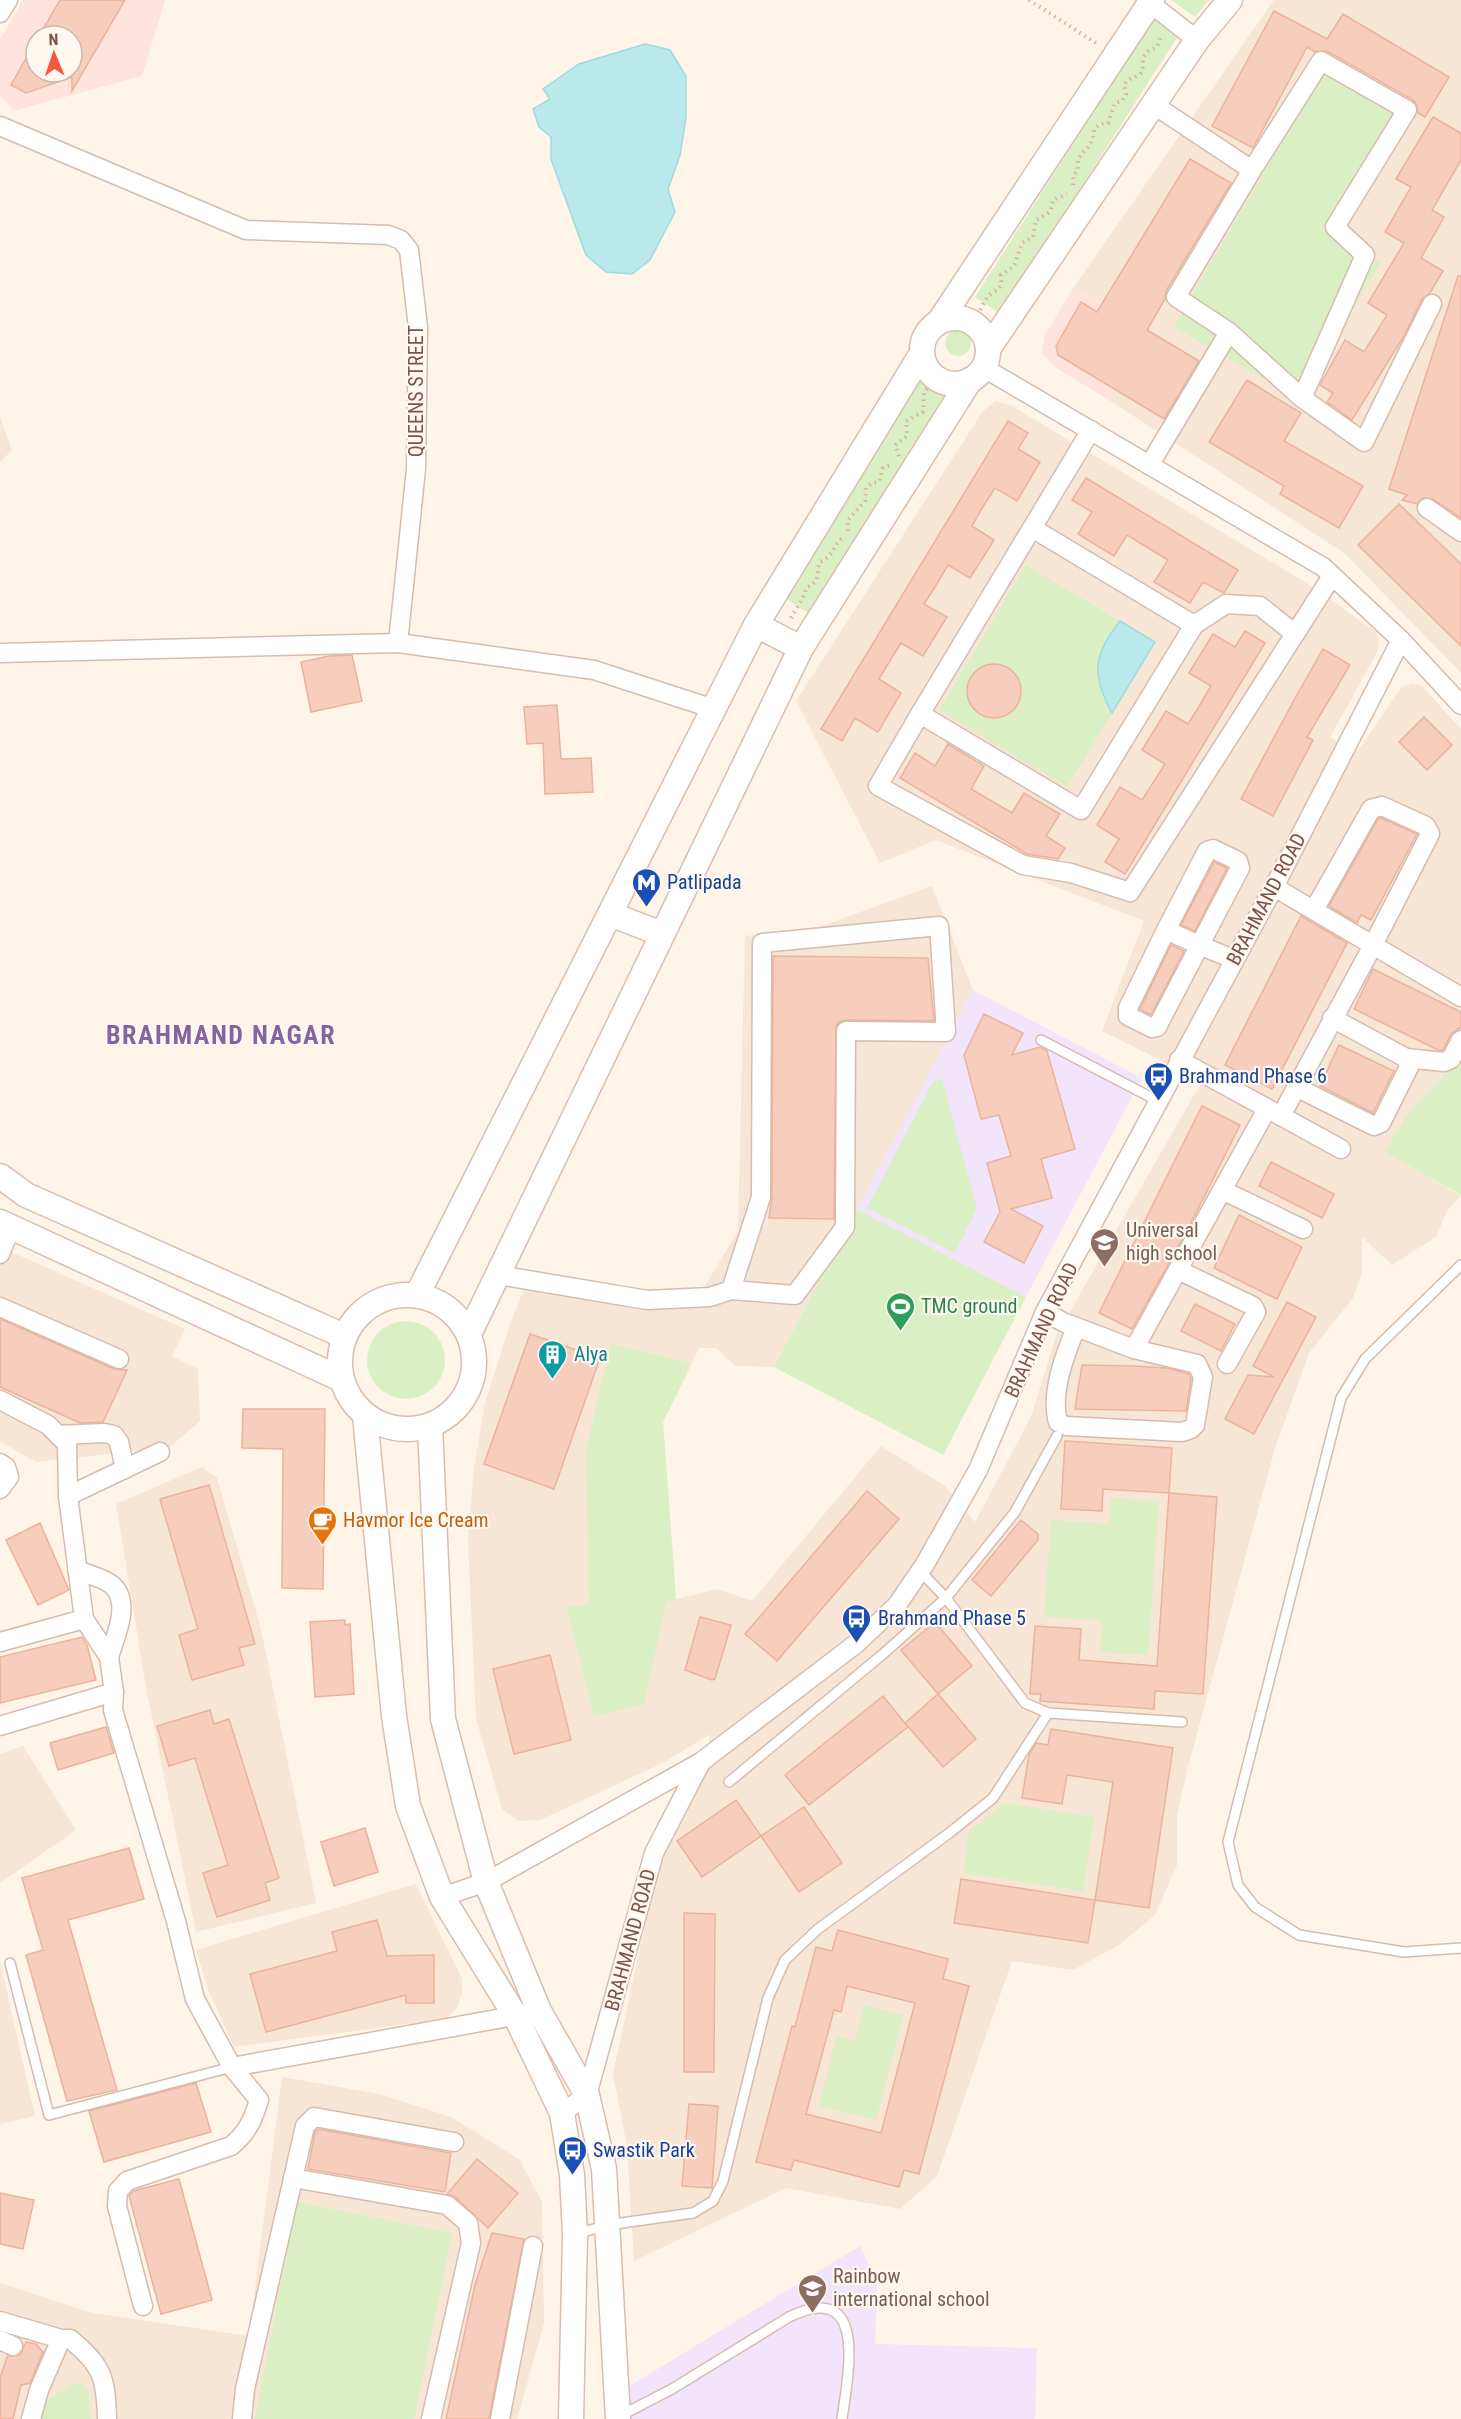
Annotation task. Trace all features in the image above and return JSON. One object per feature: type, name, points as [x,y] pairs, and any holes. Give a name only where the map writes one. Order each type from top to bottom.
[{"type":"street","points":[[0,13],[8,0]]},
{"type":"street","points":[[469,1334],[662,934],[791,643],[981,366],[1197,40],[1230,0]]},
{"type":"street","points":[[417,1295],[756,625],[922,353],[926,335],[939,322],[1149,1],[1197,40]]},
{"type":"street","points":[[1302,398],[1365,255],[1335,227],[1407,110],[1321,62],[1252,170],[1176,297],[1229,332],[1302,398],[1364,442],[1432,304]]},
{"type":"street","points":[[1154,105],[1252,170]]},
{"type":"street","name":"QUEENS STREET","points":[[0,126],[246,230],[388,235],[401,240],[409,250],[418,327],[416,469],[398,643]]},
{"type":"street","points":[[939,322],[958,318],[975,325],[982,332],[981,366]]},
{"type":"street","points":[[1150,464],[1229,332]]},
{"type":"street","points":[[922,353],[926,367],[937,378],[953,384],[981,366]]},
{"type":"street","points":[[981,366],[1323,567],[1401,640],[1461,705]]},
{"type":"street","points":[[1091,430],[878,786],[1023,865],[1071,873],[1130,892],[1332,576]]},
{"type":"street","points":[[1427,508],[1461,532]]},
{"type":"street","points":[[1032,528],[1194,625]]},
{"type":"street","points":[[920,714],[1081,810],[1194,625],[1226,604],[1260,606],[1295,634]]},
{"type":"street","points":[[756,625],[791,643]]},
{"type":"street","name":"BRAHMAND ROAD","points":[[442,1897],[486,1882],[701,1762],[857,1642],[897,1605],[920,1571],[978,1470],[1045,1312],[1274,887],[1401,640]]},
{"type":"street","points":[[0,653],[398,643],[594,670],[714,709]]},
{"type":"street","points":[[1134,1349],[1222,1190],[1274,1112],[1296,1087],[1430,834],[1426,826],[1382,806],[1371,809],[1314,910]]},
{"type":"street","points":[[1213,849],[1238,861],[1240,868],[1157,1027],[1152,1028],[1128,1016],[1128,1008],[1166,930],[1207,851],[1213,849]]},
{"type":"street","points":[[1274,887],[1461,997]]},
{"type":"street","points":[[610,914],[662,934]]},
{"type":"street","points":[[498,1275],[647,1300],[710,1297],[731,1290],[795,1295],[845,1227],[846,1031],[946,1032],[939,926],[762,943],[761,1197],[731,1290]]},
{"type":"street","points":[[1166,930],[1233,960]]},
{"type":"street","points":[[1332,1018],[1406,1058],[1444,1062],[1451,1059],[1461,1040]]},
{"type":"street","points":[[1296,1087],[1374,1126],[1381,1123],[1409,1067],[1406,1058]]},
{"type":"street","points":[[1179,1060],[1341,1149]]},
{"type":"street","points":[[0,1176],[26,1195],[344,1336]]},
{"type":"street","points":[[1222,1190],[1303,1229]]},
{"type":"street","points":[[0,1254],[6,1225],[341,1379]]},
{"type":"street","points":[[1178,1270],[1252,1306],[1256,1312],[1227,1364]]},
{"type":"street","points":[[394,1295],[417,1295],[438,1302],[456,1315],[469,1334],[475,1355],[474,1378],[465,1399],[450,1415],[430,1426],[408,1430],[385,1426],[365,1416],[350,1399],[341,1379],[339,1357],[344,1336],[356,1317],[374,1303],[394,1295]]},
{"type":"street","points":[[0,1307],[119,1359]]},
{"type":"street","points":[[1045,1312],[1076,1328],[1134,1349],[1193,1362],[1201,1369],[1203,1377],[1195,1425],[1182,1432],[1066,1426],[1058,1422],[1055,1413],[1061,1365],[1076,1328]]},
{"type":"street","points":[[0,1400],[48,1425],[67,1444],[68,1496],[84,1619],[109,1658]]},
{"type":"street","points":[[365,1416],[394,1716],[408,1806],[442,1897],[587,2095],[604,2169],[617,2418]]},
{"type":"street","points":[[430,1426],[443,1719],[486,1882],[562,2114],[572,2175],[575,2234],[571,2419]]},
{"type":"street","points":[[58,1435],[104,1433],[114,1435],[119,1442],[125,1468]]},
{"type":"street","points":[[68,1496],[160,1452]]},
{"type":"street","points":[[0,1463],[6,1467],[9,1477],[0,1490]]},
{"type":"street","points":[[77,1570],[111,1585],[121,1597],[121,1614],[109,1658],[114,1692],[113,1710],[176,1921],[195,1998],[232,2067],[259,2100],[254,2117],[245,2134],[231,2145],[128,2181],[118,2191],[117,2206],[143,2306]]},
{"type":"street","points":[[0,1642],[84,1619]]},
{"type":"street","points":[[0,1726],[114,1692]]},
{"type":"street","name":"BRAHMAND ROAD","points":[[587,2095],[654,1853],[701,1762]]},
{"type":"street","points":[[232,2067],[528,2014]]},
{"type":"street","points":[[562,2114],[587,2095]]},
{"type":"street","points":[[242,2419],[245,2389],[305,2126],[314,2117],[454,2142]]},
{"type":"street","points":[[293,2178],[447,2205],[468,2223],[471,2243],[431,2419]]},
{"type":"street","points":[[500,2419],[533,2246]]},
{"type":"street","points":[[0,2321],[61,2339],[70,2338],[90,2355],[101,2370],[107,2401],[107,2419]]},
{"type":"street","points":[[31,2419],[39,2390],[61,2339]]},
{"type":"lane","points":[[1041,1040],[1158,1101]]},
{"type":"lane","points":[[1461,1264],[1365,1359],[1341,1398],[1228,1842],[1238,1885],[1255,1907],[1299,1935],[1404,1952],[1461,1948]]},
{"type":"lane","points":[[729,1782],[883,1654],[946,1598],[1015,1512],[1057,1436]]},
{"type":"lane","points":[[920,1571],[946,1598],[1025,1703],[1048,1713],[1182,1722]]},
{"type":"lane","points":[[575,2234],[608,2225],[693,2213],[713,2201],[723,2181],[768,1998],[785,1960],[818,1929],[948,1834],[993,1798],[1048,1713]]},
{"type":"lane","points":[[10,1963],[49,2115],[232,2067]]},
{"type":"lane","points":[[617,2418],[672,2389],[789,2317],[807,2308],[822,2306],[834,2310],[848,2336],[850,2357],[842,2419]]},
{"type":"path","points":[[1029,0],[1114,55]]},
{"type":"path","points":[[977,315],[989,296],[1000,287],[1001,275],[1014,266],[1018,250],[1032,237],[1036,220],[1050,212],[1053,200],[1070,192],[1073,176],[1077,170],[1077,161],[1081,153],[1093,142],[1094,129],[1101,124],[1108,123],[1114,103],[1122,101],[1126,93],[1127,80],[1140,74],[1146,53],[1157,48],[1160,35],[1173,20]]},
{"type":"path","points":[[791,643],[797,605],[804,597],[806,588],[814,584],[818,578],[820,562],[832,556],[840,540],[846,536],[849,529],[848,520],[865,501],[866,488],[872,483],[879,482],[884,468],[896,464],[899,457],[895,445],[907,436],[906,421],[923,412],[924,392],[937,378]]},
{"type":"shaded area","points":[[23,0],[165,0],[142,76],[13,111],[0,94],[0,40]]},
{"type":"shaded area","points":[[1274,0],[1461,0],[1461,673],[1344,553],[1109,400],[1150,333],[1074,287]]},
{"type":"shaded area","points":[[1074,287],[1150,333],[1109,400],[1053,366],[1042,353],[1045,335]]},
{"type":"shaded area","points":[[996,401],[1012,406],[1310,585],[1375,631],[1379,640],[1378,651],[1330,737],[1357,752],[1401,688],[1411,683],[1422,686],[1461,729],[1461,1059],[1386,1152],[1461,1196],[1447,1211],[1436,1237],[1392,1265],[1362,1237],[1362,1273],[1353,1298],[1309,1353],[1275,1448],[1189,1763],[1177,1814],[1177,1865],[1155,1915],[1119,1945],[1073,1970],[1012,1961],[937,2176],[900,2209],[786,2188],[634,2261],[627,2146],[613,2074],[651,1896],[662,1858],[704,1774],[710,1734],[665,1762],[540,1820],[518,1821],[502,1809],[476,1718],[468,1540],[474,1469],[485,1403],[509,1327],[530,1274],[578,1298],[617,1305],[679,1299],[705,1286],[738,1231],[745,936],[819,927],[932,886],[973,990],[774,1367],[735,1366],[716,1348],[699,1348],[663,1422],[676,1599],[718,1589],[752,1601],[881,1446],[945,1486],[975,1522],[1031,1417],[1056,1336],[1202,1081],[1102,1031],[1144,921],[936,840],[880,863],[796,701],[983,411]]},
{"type":"shaded area","points":[[0,417],[12,450],[0,462]]},
{"type":"shaded area","points":[[973,990],[1142,1078],[1026,1297],[857,1209]]},
{"type":"shaded area","points":[[0,1247],[185,1329],[172,1356],[198,1369],[200,1421],[170,1447],[36,1462],[0,1441]]},
{"type":"shaded area","points":[[202,1467],[217,1478],[261,1629],[316,1903],[196,1932],[147,1693],[116,1504]]},
{"type":"shaded area","points":[[23,1746],[76,1830],[0,1883],[0,1754]]},
{"type":"shaded area","points":[[416,1884],[462,1979],[462,1993],[457,2008],[445,2019],[234,2047],[209,1992],[196,1950]]},
{"type":"shaded area","points":[[0,1961],[35,2116],[0,2124]]},
{"type":"shaded area","points":[[282,2077],[379,2094],[451,2117],[519,2159],[542,2202],[544,2323],[517,2419],[0,2419],[0,2283],[92,2313],[249,2336]]},
{"type":"shaded area","name":"Rainbow international school","points":[[860,2246],[877,2283],[875,2344],[1037,2348],[1035,2419],[626,2419],[628,2387]]},
{"type":"green space","points":[[1171,0],[1209,0],[1195,17]]},
{"type":"green space","points":[[1155,16],[1180,33],[1000,314],[975,297]]},
{"type":"green space","points":[[1322,72],[1407,121],[1339,238],[1380,263],[1300,400],[1174,327]]},
{"type":"green space","points":[[958,330],[967,334],[971,343],[967,352],[958,356],[949,352],[945,343],[949,334]]},
{"type":"green space","points":[[925,372],[950,388],[810,614],[785,598]]},
{"type":"green space","points":[[1026,565],[1155,642],[1067,787],[939,710]]},
{"type":"green space","points":[[1461,1059],[1461,1195],[1385,1152],[1412,1108]]},
{"type":"green space","points":[[942,1079],[977,1208],[955,1253],[867,1208],[933,1082]]},
{"type":"green space","name":"TMC ground","points":[[857,1209],[1026,1297],[943,1455],[774,1367]]},
{"type":"green space","points":[[406,1321],[421,1324],[434,1332],[442,1345],[445,1360],[442,1375],[434,1388],[421,1396],[406,1399],[391,1396],[378,1388],[370,1375],[367,1360],[370,1345],[378,1332],[391,1324]]},
{"type":"green space","points":[[611,1344],[692,1363],[663,1422],[676,1600],[666,1602],[644,1704],[594,1716],[566,1606],[589,1605],[586,1450]]},
{"type":"green space","points":[[1111,1498],[1159,1501],[1148,1655],[1100,1652],[1102,1621],[1044,1617],[1051,1520],[1109,1524]]},
{"type":"green space","points":[[1004,1803],[1094,1817],[1083,1891],[963,1873],[969,1831]]},
{"type":"green space","points":[[864,2005],[903,2015],[876,2120],[819,2106],[837,2036],[855,2041]]},
{"type":"green space","points":[[297,2202],[452,2233],[414,2419],[255,2419]]},
{"type":"green space","points":[[72,2384],[80,2384],[88,2388],[91,2419],[39,2419],[42,2404]]},
{"type":"water","points":[[645,44],[670,50],[686,76],[686,118],[680,155],[668,189],[675,212],[650,260],[632,274],[606,272],[586,255],[551,159],[551,137],[539,127],[533,109],[550,99],[543,89],[579,64]]},
{"type":"water","points":[[1120,621],[1155,642],[1112,713],[1101,687],[1098,665],[1104,644]]},
{"type":"building","points":[[60,0],[125,0],[84,70],[84,24],[46,24]]},
{"type":"building","points":[[1274,11],[1327,39],[1343,14],[1449,77],[1425,117],[1418,113],[1417,105],[1413,100],[1327,51],[1315,52],[1307,47],[1253,148],[1212,126]]},
{"type":"building","points":[[24,62],[24,84],[52,84],[26,93],[11,85]]},
{"type":"building","points":[[1433,117],[1461,133],[1461,160],[1432,210],[1444,217],[1421,258],[1443,271],[1430,293],[1422,299],[1404,336],[1352,420],[1327,402],[1333,393],[1320,385],[1345,340],[1364,352],[1387,315],[1368,303],[1404,243],[1385,232],[1411,187],[1396,179]]},
{"type":"building","points":[[1190,159],[1231,183],[1166,291],[1165,299],[1147,330],[1199,361],[1164,419],[1058,355],[1056,346],[1081,302],[1097,312]]},
{"type":"building","points":[[1458,276],[1461,276],[1461,518],[1433,499],[1423,498],[1417,504],[1402,500],[1407,495],[1389,489]]},
{"type":"building","points":[[1247,380],[1301,413],[1284,441],[1363,486],[1339,528],[1280,494],[1284,486],[1209,442]]},
{"type":"building","points":[[1008,421],[1028,433],[1018,449],[1040,462],[1017,501],[995,488],[981,510],[972,526],[994,540],[970,578],[948,565],[924,604],[947,617],[923,656],[901,643],[879,679],[901,693],[878,732],[855,718],[842,741],[821,729]]},
{"type":"building","points":[[1086,478],[1238,570],[1224,593],[1203,582],[1190,603],[1154,582],[1168,560],[1127,535],[1114,556],[1078,534],[1092,512],[1072,500]]},
{"type":"building","points":[[1399,504],[1461,564],[1461,646],[1358,545]]},
{"type":"building","points":[[1245,631],[1265,643],[1125,874],[1105,862],[1119,839],[1097,825],[1120,787],[1142,800],[1165,764],[1142,750],[1166,711],[1188,724],[1198,708],[1211,686],[1189,673],[1213,634],[1235,647]]},
{"type":"building","points":[[1323,649],[1350,665],[1307,737],[1313,740],[1273,816],[1241,799]]},
{"type":"building","points":[[352,655],[362,701],[311,712],[301,662],[329,656]]},
{"type":"building","points":[[994,664],[1004,666],[1013,672],[1019,681],[1021,691],[1019,701],[1013,710],[1004,716],[994,718],[984,716],[975,710],[969,701],[967,691],[969,681],[975,672],[984,666]]},
{"type":"building","points":[[557,705],[561,759],[591,758],[593,792],[545,794],[543,743],[527,744],[524,707]]},
{"type":"building","points":[[1424,717],[1452,745],[1427,770],[1399,742]]},
{"type":"building","points":[[948,744],[984,766],[971,789],[1012,813],[1024,793],[1060,814],[1046,836],[1065,848],[1058,859],[1027,854],[900,778],[915,753],[935,766]]},
{"type":"building","points":[[1381,818],[1417,834],[1371,920],[1361,915],[1357,923],[1329,906],[1378,819]]},
{"type":"building","points":[[1214,862],[1227,868],[1195,931],[1181,925]]},
{"type":"building","points":[[1301,916],[1347,943],[1272,1089],[1225,1065]]},
{"type":"building","points":[[1171,945],[1184,951],[1151,1015],[1140,1009]]},
{"type":"building","points":[[773,956],[928,958],[934,1021],[846,1020],[839,1022],[836,1026],[834,1219],[769,1218],[772,1197]]},
{"type":"building","points":[[1373,969],[1461,1012],[1461,1027],[1451,1034],[1443,1050],[1438,1050],[1354,1009]]},
{"type":"building","points":[[984,1014],[1023,1033],[1012,1055],[1040,1047],[1047,1051],[1075,1149],[1041,1159],[1052,1198],[1011,1209],[1043,1226],[1024,1263],[984,1242],[1000,1212],[987,1163],[1011,1156],[999,1115],[981,1119],[964,1055]]},
{"type":"building","points":[[1339,1045],[1394,1071],[1373,1113],[1320,1086]]},
{"type":"building","points":[[1202,1106],[1240,1125],[1187,1231],[1132,1329],[1099,1313]]},
{"type":"building","points":[[1271,1162],[1334,1194],[1322,1218],[1259,1186]]},
{"type":"building","points":[[1239,1215],[1302,1247],[1277,1299],[1214,1268]]},
{"type":"building","points":[[1287,1302],[1316,1317],[1254,1434],[1225,1419],[1248,1375],[1274,1377],[1253,1366]]},
{"type":"building","points":[[1195,1304],[1235,1324],[1221,1351],[1181,1331]]},
{"type":"building","points":[[0,1319],[114,1369],[127,1370],[103,1422],[80,1423],[0,1387]]},
{"type":"building","points":[[530,1334],[600,1358],[554,1489],[484,1464]]},
{"type":"building","points":[[1082,1365],[1167,1368],[1189,1374],[1191,1379],[1186,1411],[1075,1409]]},
{"type":"building","points":[[243,1409],[325,1409],[323,1589],[282,1588],[283,1449],[242,1448]]},
{"type":"building","points":[[1065,1441],[1172,1448],[1169,1493],[1103,1489],[1102,1511],[1061,1509]]},
{"type":"building","points":[[209,1485],[255,1644],[239,1648],[244,1665],[192,1680],[179,1635],[198,1629],[160,1499]]},
{"type":"building","points":[[867,1491],[899,1519],[777,1661],[745,1634]]},
{"type":"building","points":[[1169,1493],[1217,1497],[1203,1694],[1155,1691],[1154,1709],[1040,1701],[1041,1694],[1030,1694],[1035,1626],[1081,1629],[1079,1660],[1157,1666]]},
{"type":"building","points":[[1021,1520],[1038,1534],[1038,1540],[991,1596],[972,1580]]},
{"type":"building","points":[[40,1523],[69,1590],[38,1605],[6,1540]]},
{"type":"building","points":[[700,1617],[731,1625],[715,1679],[712,1680],[685,1670]]},
{"type":"building","points":[[345,1620],[345,1625],[350,1624],[354,1694],[315,1697],[310,1622]]},
{"type":"building","points":[[935,1622],[972,1666],[938,1694],[901,1650]]},
{"type":"building","points":[[82,1637],[87,1645],[96,1680],[0,1703],[0,1657]]},
{"type":"building","points":[[550,1655],[571,1740],[514,1754],[493,1669]]},
{"type":"building","points":[[938,1694],[976,1739],[943,1767],[905,1723]]},
{"type":"building","points":[[883,1696],[908,1727],[809,1805],[785,1775]]},
{"type":"building","points":[[210,1710],[214,1724],[229,1719],[279,1878],[265,1883],[270,1900],[217,1917],[203,1873],[228,1865],[195,1758],[169,1766],[157,1726]]},
{"type":"building","points":[[106,1727],[114,1753],[58,1770],[50,1743]]},
{"type":"building","points":[[1051,1729],[1173,1748],[1149,1908],[1095,1900],[1113,1782],[1067,1775],[1062,1804],[1022,1798],[1029,1755],[1036,1743],[1048,1745]]},
{"type":"building","points":[[736,1800],[761,1836],[702,1877],[677,1841]]},
{"type":"building","points":[[804,1807],[842,1863],[799,1892],[761,1836]]},
{"type":"building","points":[[365,1828],[378,1872],[334,1886],[321,1842]]},
{"type":"building","points":[[129,1848],[144,1899],[68,1920],[117,2090],[67,2101],[26,1955],[43,1950],[22,1878]]},
{"type":"building","points":[[961,1879],[1095,1900],[1088,1943],[954,1923]]},
{"type":"building","points":[[684,1913],[715,1914],[714,2072],[684,2072]]},
{"type":"building","points":[[377,1920],[387,1956],[434,1955],[434,2003],[406,2003],[406,1995],[266,2032],[250,1974],[337,1951],[332,1932]]},
{"type":"building","points":[[838,1930],[948,1959],[943,1979],[969,1986],[919,2174],[904,2170],[899,2187],[794,2160],[791,2170],[756,2162],[792,2026],[795,2027],[816,1947],[832,1951]],"holes":[[[847,1986],[915,2003],[881,2133],[806,2114],[834,2010],[841,2012]]]},
{"type":"building","points":[[196,2083],[211,2132],[104,2162],[89,2111]]},
{"type":"building","points":[[689,2104],[718,2106],[712,2188],[682,2186]]},
{"type":"building","points":[[318,2129],[451,2153],[445,2192],[308,2169],[315,2132]]},
{"type":"building","points":[[477,2159],[518,2193],[488,2228],[454,2196],[447,2194]]},
{"type":"building","points":[[179,2179],[212,2300],[161,2314],[129,2196],[133,2191]]},
{"type":"building","points":[[0,2193],[34,2200],[23,2249],[0,2244]]},
{"type":"building","points":[[492,2233],[524,2239],[489,2419],[446,2419],[475,2285]]},
{"type":"building","points":[[26,2342],[36,2344],[43,2352],[30,2383],[21,2385],[13,2419],[0,2419],[0,2378],[6,2360],[8,2356],[20,2355]]},
{"type":"place","name":"Patlipada","points":[[646,908]]},
{"type":"place","name":"Brahmand Phase 6","points":[[1158,1102]]},
{"type":"place","name":"Universal high school","points":[[1105,1268]]},
{"type":"place","name":"TMC ground","points":[[900,1332]]},
{"type":"place","name":"Alya","points":[[553,1380]]},
{"type":"place","name":"Havmor Ice Cream","points":[[322,1546]]},
{"type":"place","name":"Brahmand Phase 5","points":[[857,1644]]},
{"type":"place","name":"Swastik Park","points":[[572,2176]]},
{"type":"place","name":"Rainbow international school","points":[[812,2314]]},
{"type":"district","name":"BRAHMAND NAGAR","points":[[221,1035]]}]
